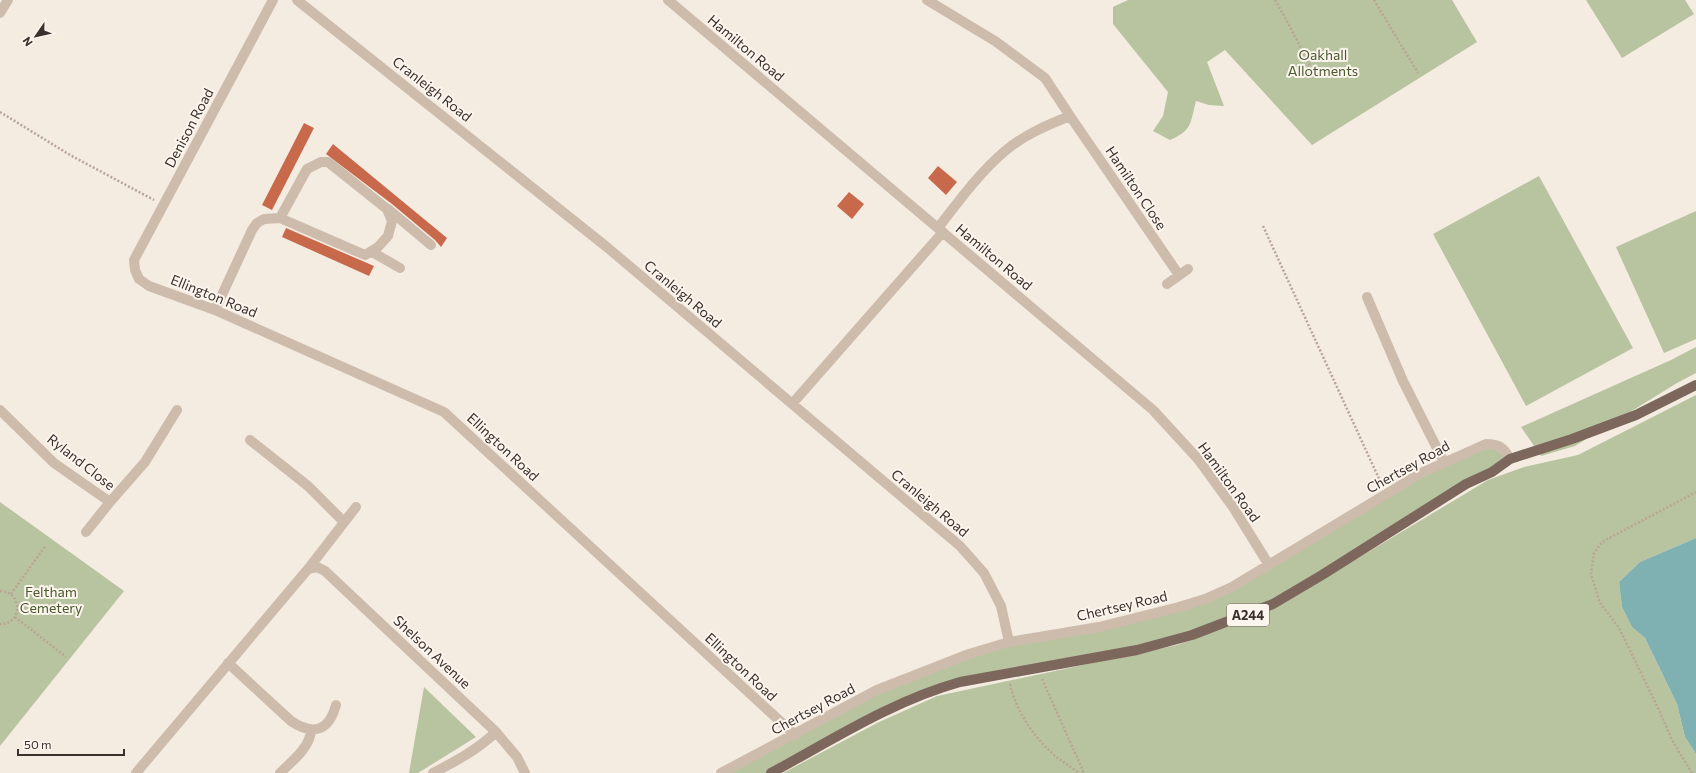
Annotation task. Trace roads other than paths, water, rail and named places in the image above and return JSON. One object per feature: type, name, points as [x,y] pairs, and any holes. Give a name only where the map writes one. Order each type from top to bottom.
[{"type":"main road","name":"A244","points":[[771,773],[868,720],[929,692],[960,682],[1137,650],[1222,625],[1274,604],[1466,484],[1492,472],[1510,459],[1572,439],[1636,414],[1696,384]]},
{"type":"street","points":[[0,13],[8,0]]},
{"type":"street","name":"Denison Road","points":[[135,270],[134,260],[273,0]]},
{"type":"street","name":"Cranleigh Road","points":[[297,0],[602,243],[960,546],[984,573],[1001,606],[1008,642]]},
{"type":"street","name":"Hamilton Road","points":[[668,0],[1153,410],[1198,459],[1233,507],[1269,565]]},
{"type":"street","name":"Hamilton Close","points":[[927,0],[995,41],[1045,78],[1179,275]]},
{"type":"street","points":[[792,404],[940,230],[988,166],[1006,150],[1030,134],[1070,116]]},
{"type":"street","points":[[280,218],[307,169],[321,162],[328,162],[431,245]]},
{"type":"street","points":[[215,310],[252,230],[257,223],[264,219],[280,218],[365,255],[372,252],[388,236],[392,221],[387,209]]},
{"type":"street","points":[[372,252],[400,268]]},
{"type":"street","points":[[1167,284],[1188,269]]},
{"type":"street","name":"Ellington Road","points":[[135,270],[139,279],[149,286],[215,310],[444,412],[795,735]]},
{"type":"street","points":[[1367,296],[1403,381],[1444,462]]},
{"type":"street","points":[[86,532],[145,462],[177,410]]},
{"type":"street","name":"Ryland Close","points":[[1,414],[54,463],[110,502]]},
{"type":"street","points":[[250,440],[308,486],[344,522]]},
{"type":"street","name":"Chertsey Road","points":[[721,773],[795,735],[877,690],[969,654],[1008,642],[1099,627],[1205,599],[1232,587],[1421,473],[1486,444],[1501,446],[1510,459]]},
{"type":"street","points":[[136,773],[308,569],[356,507]]},
{"type":"street","name":"Shelson Avenue","points":[[308,569],[318,567],[325,571],[496,732],[516,757],[524,773]]},
{"type":"street","points":[[228,663],[291,721],[301,728],[311,730],[319,728],[327,723],[333,715],[336,704]]},
{"type":"street","points":[[280,773],[306,746],[310,738],[311,730]]},
{"type":"street","points":[[433,773],[469,754],[485,743],[496,732]]},
{"type":"water","points":[[1696,538],[1696,754],[1685,737],[1677,704],[1645,638],[1632,627],[1622,607],[1619,582],[1640,562]]},
{"type":"park label","name":"Oakhall Allotments","points":[[1323,64]]},
{"type":"park label","name":"Feltham Cemetery","points":[[51,600]]}]
